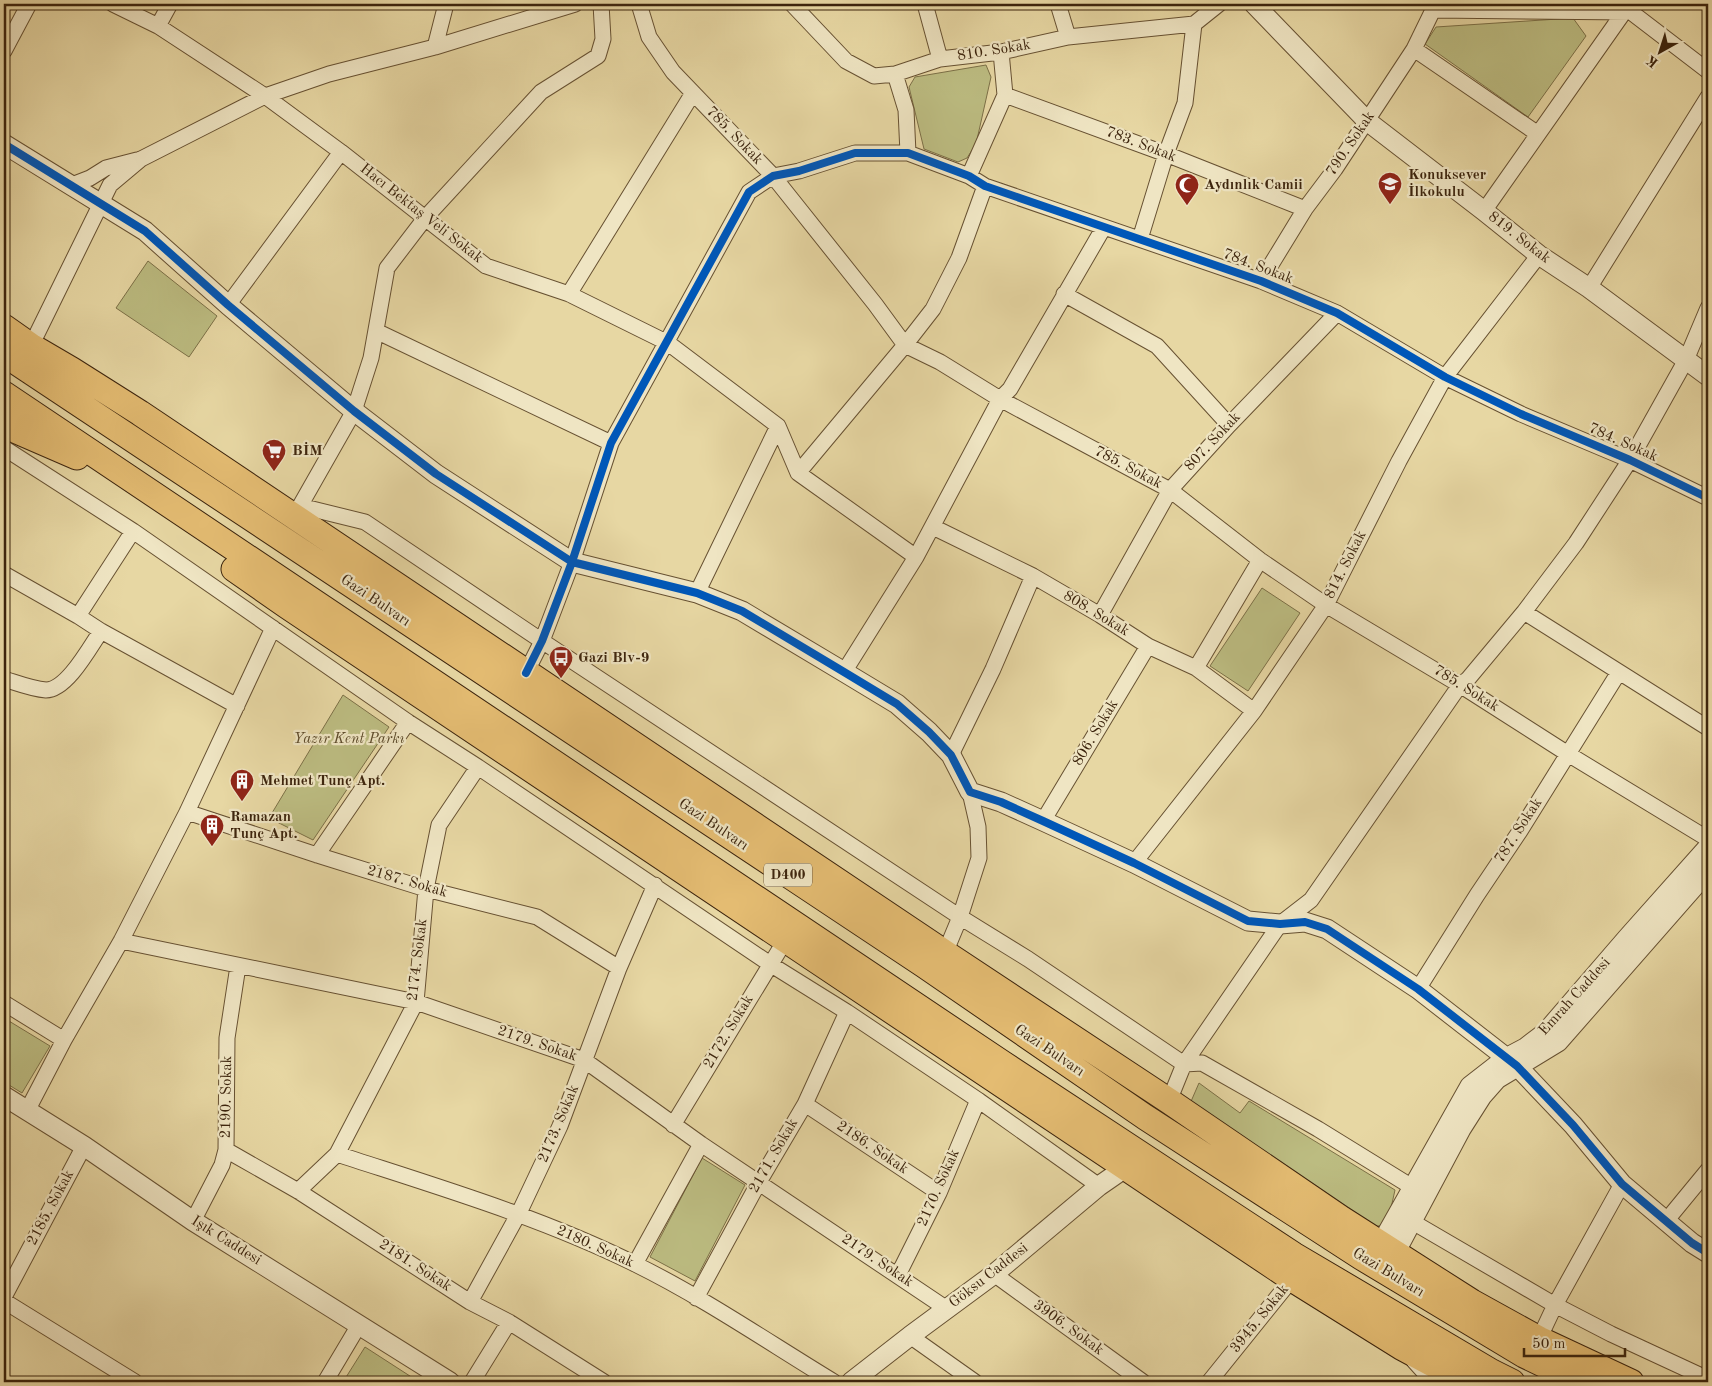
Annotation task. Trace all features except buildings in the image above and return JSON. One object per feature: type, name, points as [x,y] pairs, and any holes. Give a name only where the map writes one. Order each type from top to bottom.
[{"type":"highway","points":[[4,327],[296,511],[526,673],[1388,1249],[1472,1302],[1539,1339],[1631,1382]]},
{"type":"highway","name":"Gazi Bulvarı","points":[[4,354],[924,965],[1153,1122],[1361,1257],[1524,1355],[1580,1382]]},
{"type":"highway","points":[[72,370],[178,469]]},
{"type":"highway","name":"D400","points":[[4,394],[986,1052],[1269,1239],[1440,1342],[1512,1382]]},
{"type":"highway","points":[[4,422],[17,431],[133,481],[234,569],[279,601],[786,939],[1292,1280],[1401,1347],[1466,1382]]},
{"type":"street","points":[[4,51],[28,4]]},
{"type":"street","name":"Hacı Bektaş Veli Sokak","points":[[113,4],[158,26],[264,96],[426,217],[486,266],[569,294],[668,343],[778,426],[798,473]]},
{"type":"street","points":[[158,26],[170,4]]},
{"type":"street","points":[[435,47],[446,4]]},
{"type":"street","points":[[72,185],[90,178],[106,168],[141,159],[264,96],[329,74],[435,47],[576,4]]},
{"type":"street","points":[[602,4],[603,38],[598,56],[541,92],[426,217],[387,268],[371,358],[354,411],[296,511],[365,522],[542,641],[960,917],[1028,959],[1184,1064],[1202,1063],[1318,1129],[1412,1187]]},
{"type":"street","name":"785. Sokak","points":[[639,4],[649,37],[673,72],[773,176],[875,304],[905,345],[940,362],[1000,399],[1170,490],[1260,560],[1326,605],[1460,685],[1568,754],[1708,839]]},
{"type":"street","name":"810. Sokak","points":[[792,4],[846,61],[874,76],[895,74],[940,58],[1001,52],[1068,37],[1194,24]]},
{"type":"street","points":[[925,4],[940,58]]},
{"type":"street","points":[[1058,4],[1068,37]]},
{"type":"street","points":[[1140,240],[1166,154],[1185,103],[1194,24],[1219,4]]},
{"type":"street","name":"819. Sokak","points":[[1254,4],[1367,122],[1539,255],[1589,288],[1708,376]]},
{"type":"street","points":[[1433,7],[1631,12],[1708,71]]},
{"type":"street","name":"790. Sokak","points":[[1261,281],[1305,209],[1367,122],[1414,49],[1433,7]]},
{"type":"street","points":[[1484,211],[1624,12]]},
{"type":"street","points":[[1414,49],[1538,134]]},
{"type":"street","points":[[969,176],[1005,95],[1001,52]]},
{"type":"street","points":[[895,74],[906,110],[908,154]]},
{"type":"street","points":[[569,294],[693,93]]},
{"type":"street","name":"783. Sokak","points":[[1005,95],[1166,154],[1305,209]]},
{"type":"street","points":[[1589,288],[1708,97]]},
{"type":"street","points":[[4,144],[146,231],[228,305],[354,411],[436,474],[572,562],[696,593],[742,611],[897,704],[930,732],[951,755],[970,792],[978,827],[979,858],[960,917],[944,953]]},
{"type":"street","points":[[228,305],[341,152]]},
{"type":"street","name":"784. Sokak","points":[[773,176],[798,171],[855,153],[908,154],[969,176],[985,186],[1261,281],[1337,314],[1445,377],[1522,414],[1630,460],[1708,498]]},
{"type":"street","points":[[32,346],[110,186],[141,159]]},
{"type":"street","points":[[526,673],[542,641],[572,562],[612,443],[749,192],[773,176]]},
{"type":"street","points":[[916,557],[798,473],[905,345],[933,308],[960,258],[985,186]]},
{"type":"street","points":[[844,672],[916,557],[1000,399],[1010,389],[1104,227]]},
{"type":"street","name":"814. Sokak","points":[[1134,863],[1254,711],[1326,605],[1399,461],[1445,377],[1539,255]]},
{"type":"street","points":[[1064,294],[1157,346],[1229,425]]},
{"type":"street","points":[[1169,1102],[1184,1064],[1280,924],[1311,900],[1460,685],[1468,679],[1524,612],[1576,543],[1630,460],[1686,360],[1708,308]]},
{"type":"street","name":"807. Sokak","points":[[1100,615],[1170,490],[1229,425],[1337,314]]},
{"type":"street","points":[[376,332],[612,443]]},
{"type":"street","points":[[696,593],[778,426]]},
{"type":"street","points":[[4,448],[133,531],[408,722],[655,885],[770,964],[847,1012],[978,1100],[1099,1186]]},
{"type":"street","name":"808. Sokak","points":[[933,527],[1033,576],[1100,615],[1148,646],[1196,668],[1254,711]]},
{"type":"street","points":[[78,616],[133,531]]},
{"type":"street","points":[[1196,668],[1260,560]]},
{"type":"street","points":[[4,574],[101,631],[237,706]]},
{"type":"street","points":[[951,755],[993,669],[1033,576]]},
{"type":"street","points":[[1524,612],[1708,728]]},
{"type":"street","points":[[28,1111],[64,1040],[121,941],[187,812],[273,628]]},
{"type":"street","points":[[4,679],[47,690],[57,687],[69,676],[101,631]]},
{"type":"street","name":"806. Sokak","points":[[1043,821],[1148,646]]},
{"type":"street","name":"787. Sokak","points":[[1418,989],[1476,895],[1520,831],[1619,672]]},
{"type":"street","points":[[317,855],[408,722]]},
{"type":"street","name":"2174. Sokak","points":[[298,1191],[337,1154],[416,1002],[426,889],[439,825],[478,767]]},
{"type":"street","points":[[970,792],[1001,802],[1134,863],[1248,921],[1280,924],[1305,922],[1327,929],[1418,989],[1511,1062],[1573,1125],[1622,1184],[1692,1243],[1708,1253]]},
{"type":"street","name":"2187. Sokak","points":[[187,812],[426,889],[536,917],[620,968]]},
{"type":"street","name":"Emrah Caddesi","points":[[1388,1249],[1411,1221],[1461,1129],[1482,1096],[1525,1048],[1546,1032],[1708,847]]},
{"type":"street","name":"Emrah Caddesi","points":[[1388,1249],[1412,1187],[1470,1086],[1511,1062],[1558,1042],[1708,872]]},
{"type":"street","name":"2173. Sokak","points":[[470,1302],[519,1214],[560,1126],[620,968],[655,885]]},
{"type":"street","name":"2172. Sokak","points":[[673,1125],[786,939]]},
{"type":"street","name":"2179. Sokak","points":[[121,941],[416,1002],[584,1060],[673,1125],[947,1309]]},
{"type":"street","name":"2190. Sokak","points":[[193,1221],[222,1165],[226,1150],[227,1038],[238,966]]},
{"type":"street","points":[[4,1003],[64,1040]]},
{"type":"street","name":"2171. Sokak","points":[[696,1298],[759,1182],[805,1104],[847,1012]]},
{"type":"street","name":"Işık Caddesi","points":[[4,1096],[84,1146],[193,1221],[450,1382]]},
{"type":"street","name":"2170. Sokak","points":[[898,1275],[939,1193],[978,1100]]},
{"type":"street","name":"2186. Sokak","points":[[805,1104],[939,1193]]},
{"type":"street","points":[[635,1264],[701,1144]]},
{"type":"street","name":"2185. Sokak","points":[[4,1297],[84,1146]]},
{"type":"street","name":"2181. Sokak","points":[[226,1150],[298,1191],[470,1302],[509,1322],[604,1382]]},
{"type":"street","name":"2180. Sokak","points":[[337,1154],[519,1214],[635,1264],[696,1298],[834,1382]]},
{"type":"street","name":"Göksu Caddesi","points":[[852,1382],[910,1336],[994,1274],[1099,1186],[1125,1168]]},
{"type":"street","points":[[1666,1221],[1708,1170]]},
{"type":"street","points":[[1539,1339],[1555,1305],[1622,1184]]},
{"type":"street","points":[[1411,1221],[1555,1305],[1611,1334],[1708,1379]]},
{"type":"street","name":"3906. Sokak","points":[[994,1274],[1143,1382]]},
{"type":"street","name":"3945. Sokak","points":[[1209,1382],[1292,1280]]},
{"type":"street","points":[[4,1301],[135,1382]]},
{"type":"street","points":[[472,1382],[509,1322]]},
{"type":"street","points":[[325,1382],[358,1325]]},
{"type":"street","points":[[910,1336],[975,1382]]},
{"type":"street","points":[[1401,1347],[1430,1381]]},
{"type":"green space","points":[[1573,18],[1586,36],[1528,117],[1425,44],[1436,27]]},
{"type":"green space","points":[[986,65],[991,77],[976,144],[967,158],[958,162],[924,149],[909,87],[915,77]]},
{"type":"green space","points":[[148,261],[217,316],[189,357],[116,308]]},
{"type":"green space","points":[[1262,588],[1300,613],[1248,691],[1210,666]]},
{"type":"green space","name":"Yazır Kent Parkı","points":[[343,695],[389,727],[313,840],[269,818]]},
{"type":"green space","points":[[4,1018],[50,1046],[22,1093],[4,1082]]},
{"type":"green space","points":[[1199,1083],[1240,1113],[1249,1101],[1395,1190],[1391,1208],[1384,1224],[1367,1230],[1189,1106]]},
{"type":"green space","points":[[702,1158],[745,1185],[695,1281],[650,1257]]},
{"type":"green space","points":[[365,1347],[413,1378],[411,1382],[343,1382]]},
{"type":"cycle path","points":[[4,144],[145,231],[228,305],[354,411],[436,474],[572,562],[697,593],[742,611],[897,704],[929,732],[951,755],[970,792],[1001,802],[1134,863],[1248,921],[1280,924],[1305,922],[1327,929],[1418,989],[1517,1066],[1573,1125],[1622,1184],[1692,1243],[1708,1253]]},
{"type":"cycle path","points":[[526,673],[542,641],[572,562],[611,443],[749,192],[773,176],[799,171],[855,153],[908,153],[969,176],[985,186],[1261,281],[1337,313],[1445,377],[1521,414],[1630,460],[1708,498]]},
{"type":"place","name":"Konuksever İlkokulu","points":[[1390,205]]},
{"type":"place","name":"Aydınlık Camii","points":[[1187,206]]},
{"type":"place","name":"BİM","points":[[274,472]]},
{"type":"place","name":"Gazi̇ Blv-9","points":[[561,679]]},
{"type":"place","name":"Mehmet Tunç Apt.","points":[[242,802]]},
{"type":"place","name":"Ramazan Tunç Apt.","points":[[212,847]]}]
